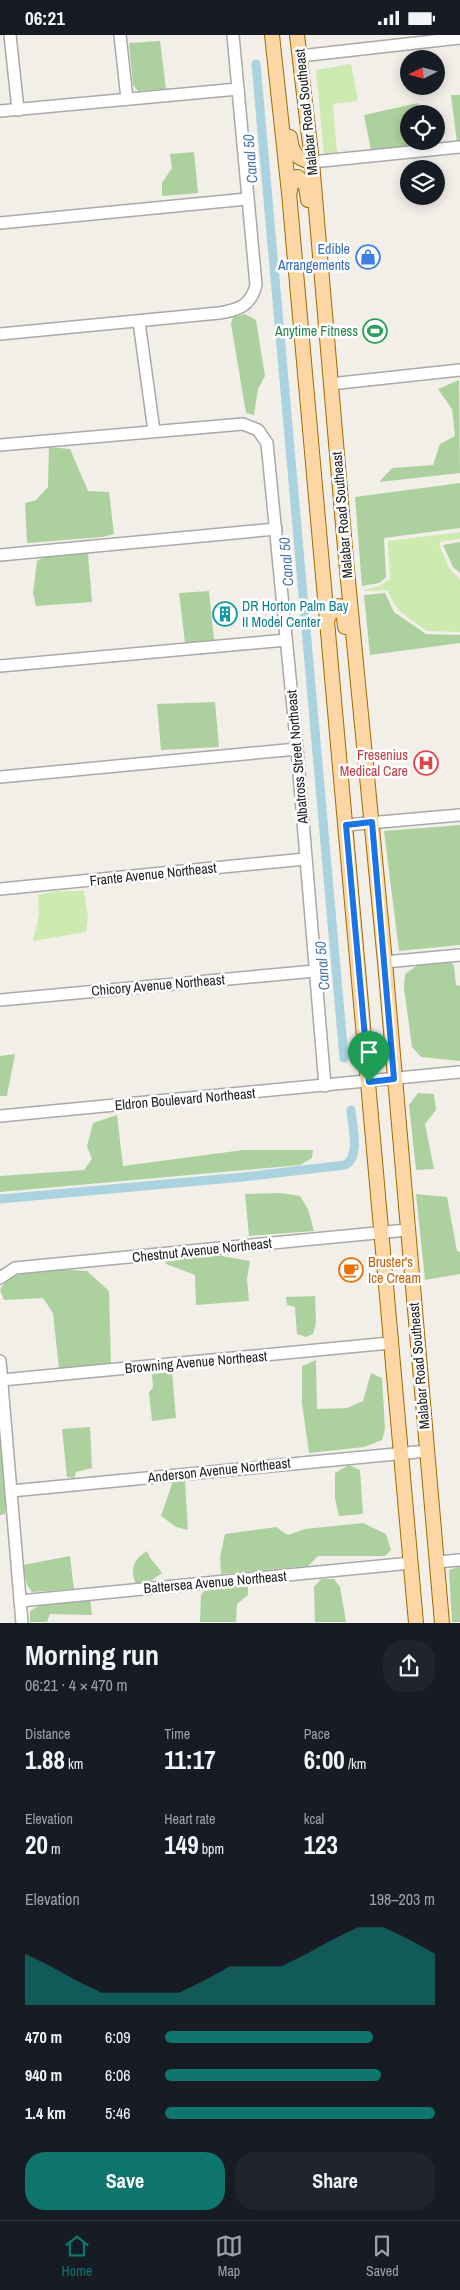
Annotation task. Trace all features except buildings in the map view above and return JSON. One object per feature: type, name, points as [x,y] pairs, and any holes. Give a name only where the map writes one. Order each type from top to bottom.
[{"type":"main road","name":"Malabar Road Southeast","points":[[297,35],[312,162],[346,560],[385,962],[442,1623]]},
{"type":"main road","name":"Malabar Road Southeast","points":[[272,41],[310,405],[316,494],[416,1623]]},
{"type":"main road","points":[[272,41],[282,63],[292,150],[298,159],[312,162]]},
{"type":"main road","points":[[289,193],[292,177],[298,177],[306,186],[313,253],[321,268]]},
{"type":"main road","points":[[296,265],[304,288],[311,371],[313,377],[330,384]]},
{"type":"main road","points":[[310,405],[315,392],[323,385],[330,384]]},
{"type":"main road","points":[[310,405],[318,397],[324,402],[332,471],[341,492]]},
{"type":"main road","points":[[316,494],[323,511],[328,567],[335,583],[341,582],[346,560]]},
{"type":"main road","points":[[327,620],[333,608],[339,606],[342,609],[350,679],[360,700]]},
{"type":"street","points":[[10,35],[18,110]]},
{"type":"street","points":[[120,35],[127,99]]},
{"type":"street","points":[[0,334],[139,322],[234,311],[246,305],[251,299],[256,285],[233,35]]},
{"type":"street","points":[[300,57],[460,38]]},
{"type":"street","points":[[0,111],[238,89]]},
{"type":"street","points":[[312,162],[460,147]]},
{"type":"street","points":[[0,223],[247,199]]},
{"type":"street","points":[[0,445],[154,431],[139,322]]},
{"type":"street","points":[[330,384],[460,370]]},
{"type":"street","name":"Albatross Street Northeast","points":[[154,431],[243,423],[258,430],[267,443],[297,749],[326,1086]]},
{"type":"street","points":[[0,555],[276,529]]},
{"type":"street","points":[[0,666],[286,640]]},
{"type":"street","points":[[0,777],[297,749]]},
{"type":"street","points":[[346,825],[460,815]]},
{"type":"street","name":"Frante Avenue Northeast","points":[[0,889],[305,859]]},
{"type":"street","points":[[385,962],[460,955]]},
{"type":"street","name":"Chicory Avenue Northeast","points":[[0,1000],[315,971]]},
{"type":"street","name":"Eldron Boulevard Northeast","points":[[0,1116],[460,1072]]},
{"type":"street","name":"Chestnut Avenue Northeast","points":[[0,1278],[16,1268],[407,1230]]},
{"type":"street","name":"Browning Avenue Northeast","points":[[2,1380],[390,1343]]},
{"type":"street","points":[[0,1361],[22,1623]]},
{"type":"street","name":"Anderson Avenue Northeast","points":[[11,1491],[426,1451]]},
{"type":"street","points":[[436,1562],[460,1560]]},
{"type":"street","name":"Battersea Avenue Northeast","points":[[20,1601],[411,1563]]},
{"type":"green space","points":[[160,41],[166,89],[138,91],[133,85],[129,43]]},
{"type":"green space","points":[[351,64],[358,101],[333,104],[337,153],[324,156],[316,70]]},
{"type":"green space","points":[[451,95],[460,95],[460,142],[457,143]]},
{"type":"green space","points":[[400,107],[400,147],[371,150],[364,115]]},
{"type":"green space","points":[[194,152],[198,193],[162,196],[162,183],[172,168],[170,154]]},
{"type":"green space","points":[[245,314],[256,320],[265,376],[258,389],[254,415],[246,413],[231,324],[233,317]]},
{"type":"green space","points":[[459,380],[460,473],[379,482],[392,468],[433,465],[440,444],[455,436],[452,409],[438,389]]},
{"type":"green space","points":[[49,447],[70,449],[88,491],[109,492],[114,534],[103,537],[27,543],[25,503],[36,500],[48,487]]},
{"type":"green space","points":[[460,483],[460,528],[384,538],[386,577],[379,583],[362,586],[355,497]]},
{"type":"green space","points":[[460,532],[460,539],[442,541],[439,544],[449,568],[460,579],[460,632],[427,631],[398,610],[387,590],[364,591],[380,586],[390,579],[388,541]]},
{"type":"green space","points":[[460,542],[460,573],[453,567],[443,545]]},
{"type":"green space","points":[[50,553],[88,553],[92,602],[36,606],[33,593],[37,561]]},
{"type":"green space","points":[[209,591],[214,640],[185,643],[179,593]]},
{"type":"green space","points":[[385,593],[394,612],[426,634],[460,635],[460,643],[370,655],[364,595]]},
{"type":"green space","points":[[215,702],[219,747],[161,750],[157,704]]},
{"type":"green space","points":[[460,825],[460,945],[399,951],[384,831]]},
{"type":"green space","points":[[57,891],[84,891],[88,917],[86,932],[33,941],[39,915],[38,895]]},
{"type":"green space","points":[[422,962],[452,963],[454,966],[456,985],[460,986],[460,1061],[421,1057],[412,1047],[404,988],[405,974]]},
{"type":"green space","points":[[15,1054],[7,1096],[0,1096],[0,1056]]},
{"type":"green space","points":[[418,1093],[434,1094],[436,1110],[425,1124],[434,1169],[416,1170],[409,1105]]},
{"type":"green space","points":[[117,1115],[123,1166],[243,1150],[313,1150],[312,1158],[300,1165],[0,1192],[0,1176],[84,1170],[92,1159],[87,1146],[93,1123]]},
{"type":"green space","points":[[280,1193],[300,1196],[308,1209],[314,1231],[249,1236],[245,1194]]},
{"type":"green space","points":[[416,1194],[447,1197],[457,1251],[460,1252],[460,1274],[425,1280]]},
{"type":"green space","points":[[216,1255],[250,1261],[247,1279],[249,1301],[196,1305],[195,1275],[166,1264],[164,1257]]},
{"type":"green space","points":[[53,1269],[87,1271],[109,1291],[111,1363],[59,1369],[53,1313],[43,1298],[4,1300],[0,1290],[10,1279],[23,1273]]},
{"type":"green space","points":[[315,1296],[316,1323],[313,1334],[306,1337],[297,1334],[295,1307],[287,1305],[286,1297]]},
{"type":"green space","points":[[316,1360],[317,1409],[347,1408],[363,1401],[371,1373],[382,1378],[385,1429],[382,1440],[364,1447],[309,1453],[302,1404],[302,1366]]},
{"type":"green space","points":[[172,1372],[176,1418],[152,1421],[149,1392],[153,1388],[152,1374]]},
{"type":"green space","points":[[90,1427],[92,1468],[76,1472],[74,1478],[67,1477],[62,1429]]},
{"type":"green space","points":[[0,1432],[6,1501],[5,1514],[0,1515]]},
{"type":"green space","points":[[349,1465],[360,1470],[363,1514],[339,1516],[335,1499],[335,1473]]},
{"type":"green space","points":[[173,1481],[185,1482],[188,1530],[176,1527],[161,1516]]},
{"type":"green space","points":[[363,1523],[386,1534],[391,1550],[385,1556],[318,1556],[308,1566],[221,1574],[220,1557],[225,1534],[276,1527],[288,1535],[305,1529]]},
{"type":"green space","points":[[147,1551],[162,1573],[148,1583],[136,1584],[133,1574],[134,1565]]},
{"type":"green space","points":[[70,1556],[74,1589],[32,1592],[27,1585],[23,1565]]},
{"type":"green space","points":[[460,1566],[460,1622],[452,1622],[449,1570]]},
{"type":"green space","points":[[321,1579],[334,1579],[340,1587],[346,1622],[315,1622],[314,1587]]},
{"type":"green space","points":[[248,1586],[248,1595],[237,1604],[236,1622],[200,1622],[201,1595],[204,1591]]},
{"type":"green space","points":[[90,1599],[92,1615],[50,1614],[47,1622],[30,1622],[30,1611],[45,1602]]},
{"type":"waterway","name":"Canal 50","points":[[256,64],[344,1058]]},
{"type":"waterway","name":"Canal 50","points":[[0,1199],[243,1177],[345,1165],[350,1161],[354,1148],[351,1110]]},
{"type":"place","name":"Edible Arrangements","points":[[368,257]]},
{"type":"place","name":"Anytime Fitness","points":[[375,331]]},
{"type":"place","name":"DR Horton Palm Bay II Model Center","points":[[225,614]]},
{"type":"place","name":"Fresenius Medical Care","points":[[426,763]]},
{"type":"place","name":"Bruster's Ice Cream","points":[[351,1270]]},
{"type":"route","points":[[372,822],[394,1079],[369,1082],[346,825],[372,822]]}]
